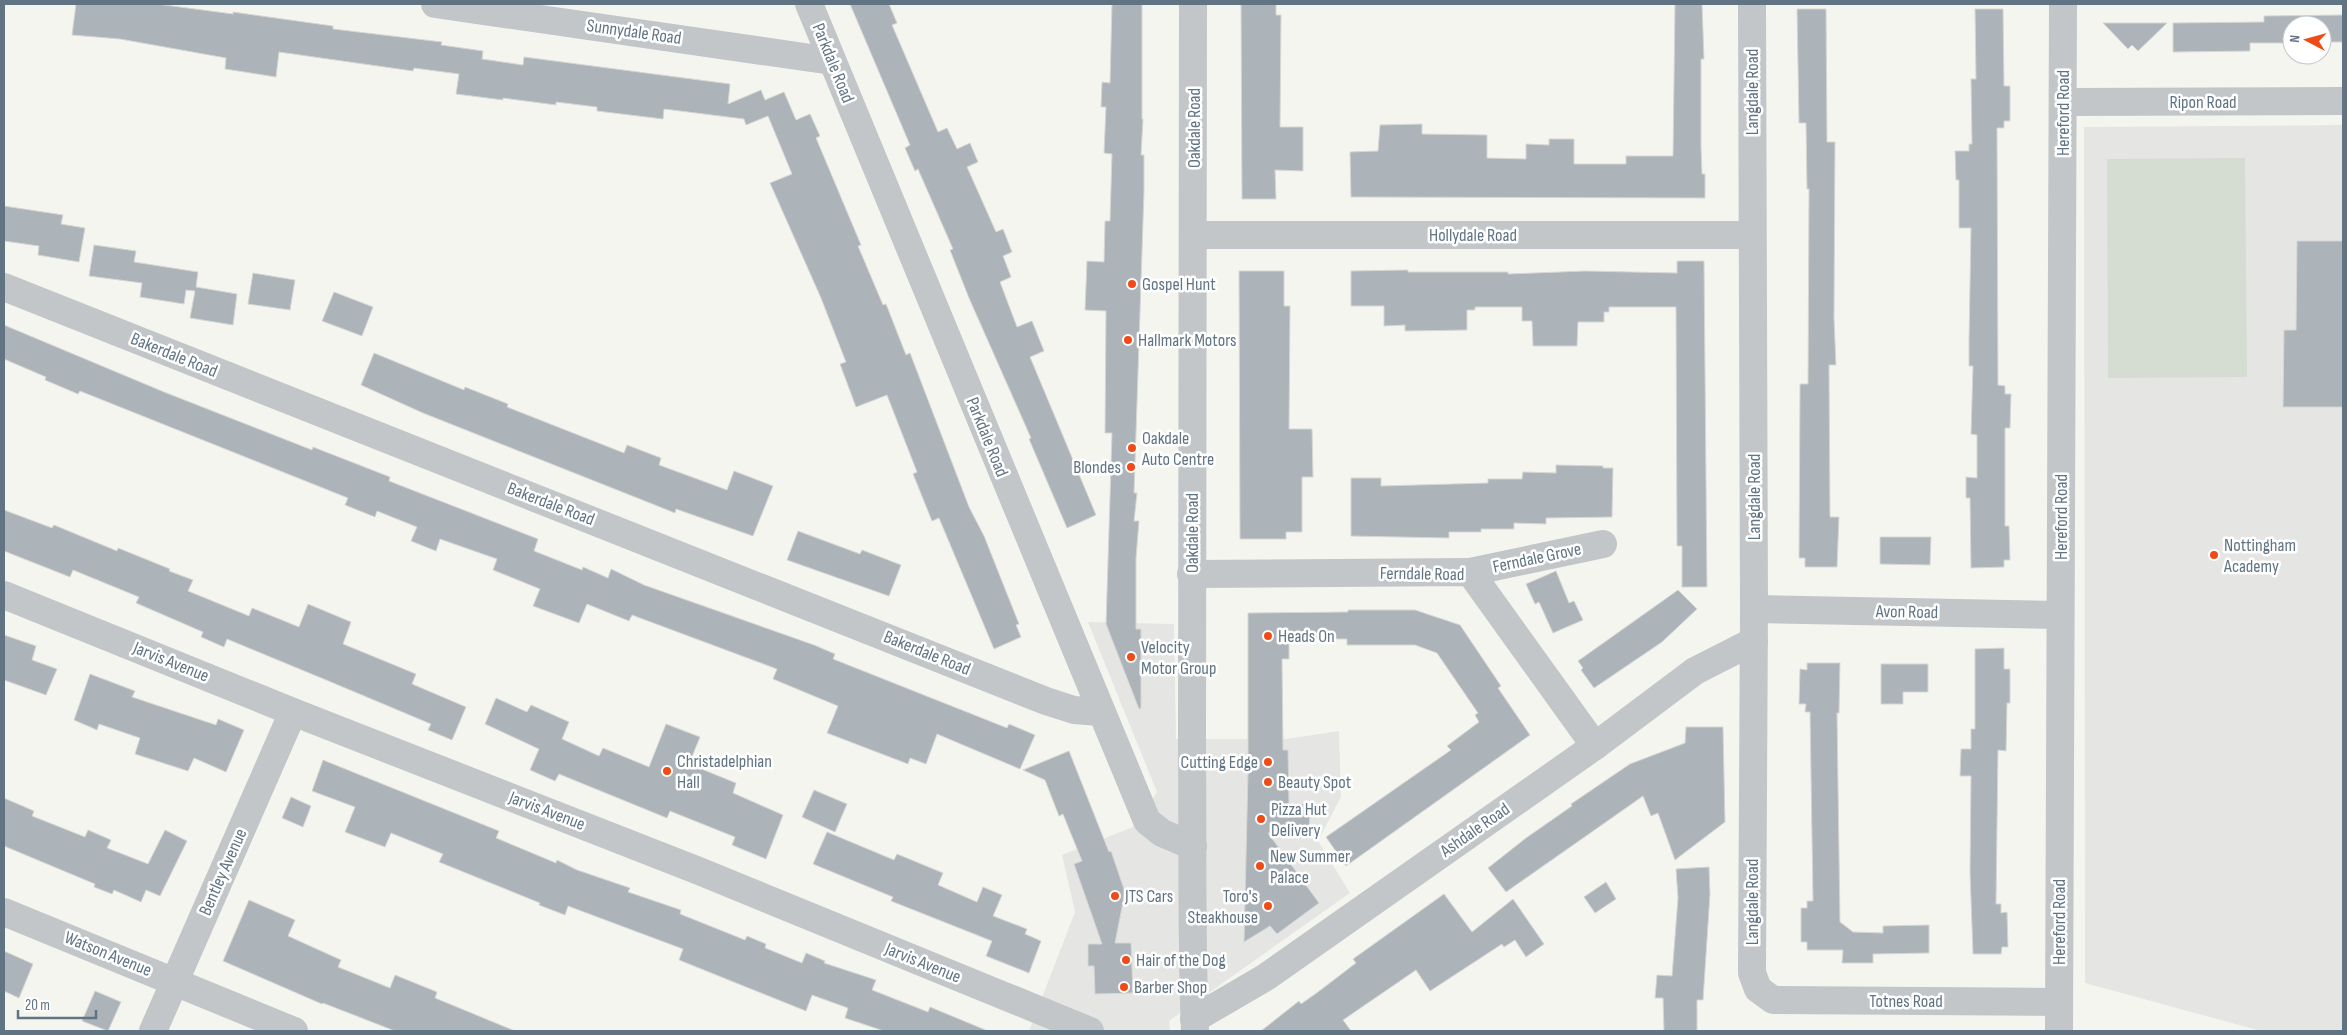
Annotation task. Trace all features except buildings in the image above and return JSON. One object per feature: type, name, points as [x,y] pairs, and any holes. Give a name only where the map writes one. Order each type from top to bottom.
[{"type":"street","name":"Sunnydale Road","points":[[435,4],[832,61]]},
{"type":"street","name":"Parkdale Road","points":[[809,4],[1147,822],[1162,833],[1193,846]]},
{"type":"street","name":"Oakdale Road","points":[[1193,4],[1194,234],[1191,574],[1194,1025]]},
{"type":"street","name":"Langdale Road","points":[[1752,4],[1754,609],[1752,973],[1758,989]]},
{"type":"street","name":"Hereford Road","points":[[2059,1031],[2063,4]]},
{"type":"street","name":"Ripon Road","points":[[2064,102],[2343,101]]},
{"type":"street","name":"Hollydale Road","points":[[1194,234],[1752,235]]},
{"type":"street","name":"Bakerdale Road","points":[[4,287],[1046,701],[1074,710],[1100,712]]},
{"type":"street","name":"Ferndale Grove","points":[[1470,572],[1604,544]]},
{"type":"street","name":"Ferndale Road","points":[[1191,574],[1470,572],[1595,746]]},
{"type":"street","name":"Jarvis Avenue","points":[[4,594],[293,712],[699,871],[1090,1031]]},
{"type":"street","name":"Avon Road","points":[[1754,609],[2060,615]]},
{"type":"street","name":"Ashdale Road","points":[[1194,1025],[1266,977],[1595,746],[1695,671],[1754,640]]},
{"type":"street","name":"Bentley Avenue","points":[[153,1031],[293,712]]},
{"type":"street","name":"Watson Avenue","points":[[4,912],[294,1031]]},
{"type":"street","name":"Totnes Road","points":[[1758,989],[1773,1000],[2059,1002]]},
{"type":"shaded area","name":"Nottingham Academy","points":[[2343,125],[2343,1031],[2261,1031],[2085,983],[2084,127]]},
{"type":"shaded area","points":[[2245,158],[2247,377],[2108,378],[2107,159]]},
{"type":"shaded area","points":[[1088,622],[1174,624],[1176,739],[1286,739],[1339,731],[1341,797],[1318,841],[1350,893],[1169,1021],[1170,1031],[1029,1031],[1075,912],[1062,855],[1133,827],[1157,792]]},
{"type":"place","name":"Gospel Hunt","points":[[1132,284]]},
{"type":"place","name":"Hallmark Motors","points":[[1128,340]]},
{"type":"place","name":"Oakdale Auto Centre","points":[[1132,448]]},
{"type":"place","name":"Blondes","points":[[1131,467]]},
{"type":"place","name":"Nottingham Academy","points":[[2214,555]]},
{"type":"place","name":"Heads On","points":[[1268,636]]},
{"type":"place","name":"Velocity Motor Group","points":[[1131,657]]},
{"type":"place","name":"Cutting Edge","points":[[1268,762]]},
{"type":"place","name":"Christadelphian Hall","points":[[667,771]]},
{"type":"place","name":"Beauty Spot","points":[[1268,782]]},
{"type":"place","name":"Pizza Hut Delivery","points":[[1261,819]]},
{"type":"place","name":"New Summer Palace","points":[[1260,866]]},
{"type":"place","name":"JTS Cars","points":[[1115,896]]},
{"type":"place","name":"Toro's Steakhouse","points":[[1268,906]]},
{"type":"place","name":"Hair of the Dog","points":[[1126,960]]},
{"type":"place","name":"Barber Shop","points":[[1124,987]]}]
